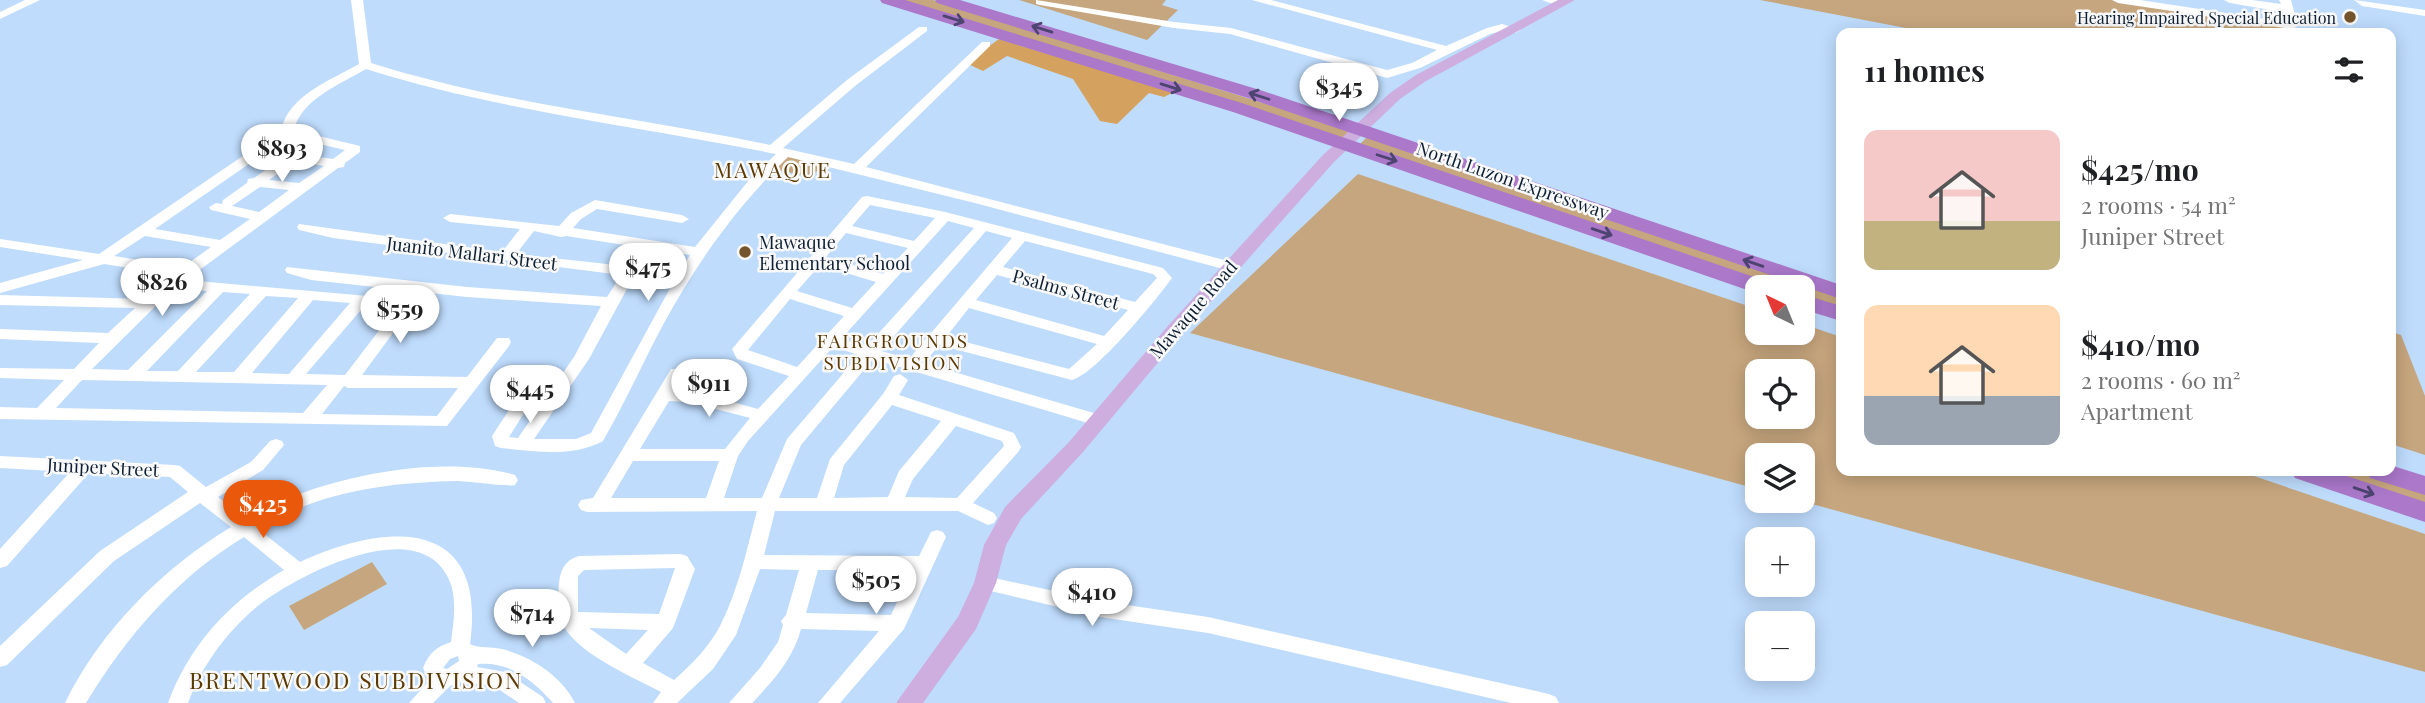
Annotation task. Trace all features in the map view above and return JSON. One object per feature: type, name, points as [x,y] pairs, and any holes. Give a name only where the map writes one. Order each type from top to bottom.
[{"type":"highway","name":"North Luzon Expressway","points":[[888,0],[1239,108],[1745,282]]},
{"type":"highway","name":"North Luzon Expressway","points":[[943,0],[1267,99],[1836,290]]},
{"type":"highway","points":[[1815,305],[1836,312]]},
{"type":"highway","points":[[2319,476],[2425,512]]},
{"type":"highway","points":[[2394,476],[2425,486]]},
{"type":"main road","name":"Mawaque Road","points":[[908,703],[931,677],[968,622],[985,583],[995,545],[1013,513],[1328,159],[1376,113],[1421,78],[1515,30],[1559,1]]},
{"type":"street","points":[[0,16],[34,0]]},
{"type":"street","points":[[357,0],[365,65]]},
{"type":"street","points":[[1258,0],[1445,49]]},
{"type":"street","points":[[1298,0],[1459,44]]},
{"type":"street","points":[[2118,0],[2162,4],[2286,27],[2293,23],[2286,5],[2230,0]]},
{"type":"street","points":[[2361,1],[2399,5],[2425,13]]},
{"type":"street","points":[[1040,2],[1174,25],[1231,31],[1387,74],[1399,73],[1445,49],[1504,27],[1515,30]]},
{"type":"street","points":[[528,394],[499,440],[523,443],[585,443],[597,437],[683,277],[743,194],[779,151],[851,83],[923,29]]},
{"type":"street","points":[[857,169],[986,44]]},
{"type":"street","points":[[287,132],[287,124],[295,110],[365,65]]},
{"type":"street","points":[[365,65],[416,83],[518,106],[779,151],[857,169],[1231,267]]},
{"type":"street","points":[[0,288],[98,261],[287,132],[355,149],[339,164],[171,283],[111,338],[41,414]]},
{"type":"street","points":[[262,217],[222,205],[318,139]]},
{"type":"street","points":[[293,157],[339,164]]},
{"type":"street","points":[[253,182],[303,188]]},
{"type":"street","points":[[800,374],[740,353],[819,260],[864,201],[873,199],[1022,235],[1163,274],[1165,278],[1078,373],[1067,375],[935,339]]},
{"type":"street","points":[[561,233],[576,216],[595,204],[682,219]]},
{"type":"street","points":[[712,504],[730,455],[760,415],[945,216]]},
{"type":"street","points":[[450,218],[530,226],[561,233],[699,252]]},
{"type":"street","points":[[506,257],[530,226]]},
{"type":"street","points":[[629,665],[666,622],[687,569],[680,561],[579,562],[569,573],[570,620],[580,634],[629,665],[670,697],[706,663],[729,629],[753,562],[768,504],[793,443],[983,226]]},
{"type":"street","name":"Juanito Mallari Street","points":[[304,227],[334,234],[506,257],[683,277]]},
{"type":"street","points":[[844,228],[917,246]]},
{"type":"street","points":[[142,231],[223,245]]},
{"type":"street","points":[[920,357],[996,270],[1022,235]]},
{"type":"street","points":[[0,243],[98,261],[185,272]]},
{"type":"street","points":[[819,260],[887,280]]},
{"type":"street","points":[[292,270],[311,275],[467,292],[611,302]]},
{"type":"street","name":"Psalms Street","points":[[996,270],[1137,307]]},
{"type":"street","points":[[523,443],[581,359],[629,273]]},
{"type":"street","points":[[171,283],[310,293],[405,302],[409,305],[344,382],[308,419]]},
{"type":"street","points":[[131,376],[219,287]]},
{"type":"street","points":[[183,376],[263,290]]},
{"type":"street","points":[[239,377],[310,293]]},
{"type":"street","points":[[789,294],[854,314]]},
{"type":"street","points":[[293,379],[362,299]]},
{"type":"street","points":[[0,300],[149,304]]},
{"type":"street","points":[[967,302],[1107,342]]},
{"type":"street","points":[[0,334],[111,338]]},
{"type":"street","points":[[830,341],[1098,420]]},
{"type":"street","points":[[0,413],[441,422],[503,342]]},
{"type":"street","points":[[0,373],[473,383]]},
{"type":"street","points":[[677,373],[627,455],[592,505],[961,505],[988,518]]},
{"type":"street","points":[[824,503],[836,463],[901,380]]},
{"type":"street","points":[[663,395],[689,396],[760,415]]},
{"type":"street","points":[[888,398],[1008,437],[1012,441],[1013,447],[961,505]]},
{"type":"street","points":[[894,504],[905,476],[953,418]]},
{"type":"street","points":[[0,659],[107,556],[201,496],[257,466],[276,445]]},
{"type":"street","points":[[627,455],[730,455]]},
{"type":"street","points":[[0,476],[6,462]]},
{"type":"street","name":"Juniper Street","points":[[6,462],[174,471],[187,479],[201,496],[296,570]]},
{"type":"street","points":[[0,561],[85,466]]},
{"type":"street","points":[[75,703],[104,655],[156,594],[193,562],[278,509],[338,487],[409,474],[495,475],[509,481]]},
{"type":"street","points":[[828,703],[897,623],[937,537]]},
{"type":"street","points":[[178,703],[188,676],[234,617],[251,601],[296,570],[348,550],[387,542],[416,545],[433,552],[450,564],[457,579],[463,608],[466,652]]},
{"type":"street","points":[[753,562],[926,563]]},
{"type":"street","points":[[740,703],[778,661],[787,645],[791,621],[810,564]]},
{"type":"street","points":[[985,583],[1100,609],[1208,625],[1549,703]]},
{"type":"street","points":[[570,620],[666,622]]},
{"type":"street","points":[[791,621],[897,623]]},
{"type":"street","points":[[536,703],[498,678],[447,679],[433,672],[434,663],[442,654],[466,652],[494,655],[513,661],[537,677],[565,703]]},
{"type":"street","points":[[419,703],[447,679]]},
{"type":"shaded area","points":[[902,0],[933,0],[1356,132],[1346,141]]},
{"type":"shaded area","points":[[1019,0],[1166,0],[1162,5],[1178,10],[1147,40]]},
{"type":"shaded area","points":[[1760,0],[2118,0],[2288,28],[1906,28]]},
{"type":"shaded area","points":[[999,39],[1174,92],[1164,97],[1149,93],[1117,124],[1100,121],[1073,79],[1007,56],[983,71],[966,63]]},
{"type":"shaded area","points":[[1368,136],[1774,275],[1745,275],[1745,278],[1358,146]]},
{"type":"shaded area","points":[[787,155],[825,163],[811,177],[772,169]]},
{"type":"shaded area","points":[[1358,174],[1745,305],[1745,345],[1815,345],[1815,328],[1836,335],[1836,476],[2254,476],[2425,534],[2425,672],[1815,505],[1815,443],[1745,443],[1745,486],[1190,333]]},
{"type":"shaded area","points":[[1815,289],[1836,296],[1836,309],[1815,302]]},
{"type":"shaded area","points":[[2396,334],[2401,335],[2425,396],[2425,455],[2396,446]]},
{"type":"shaded area","points":[[2334,476],[2375,476],[2425,492],[2425,506]]},
{"type":"shaded area","points":[[372,562],[387,584],[304,630],[289,606]]},
{"type":"place","name":"Hearing Impaired Special Education","points":[[2350,17]]},
{"type":"place","name":"Mawaque Elementary School","points":[[745,252]]},
{"type":"district","name":"MAWAQUE","points":[[773,169]]},
{"type":"district","name":"FAIRGROUNDS SUBDIVISION","points":[[893,351]]},
{"type":"district","name":"BRENTWOOD SUBDIVISION","points":[[356,679]]}]
